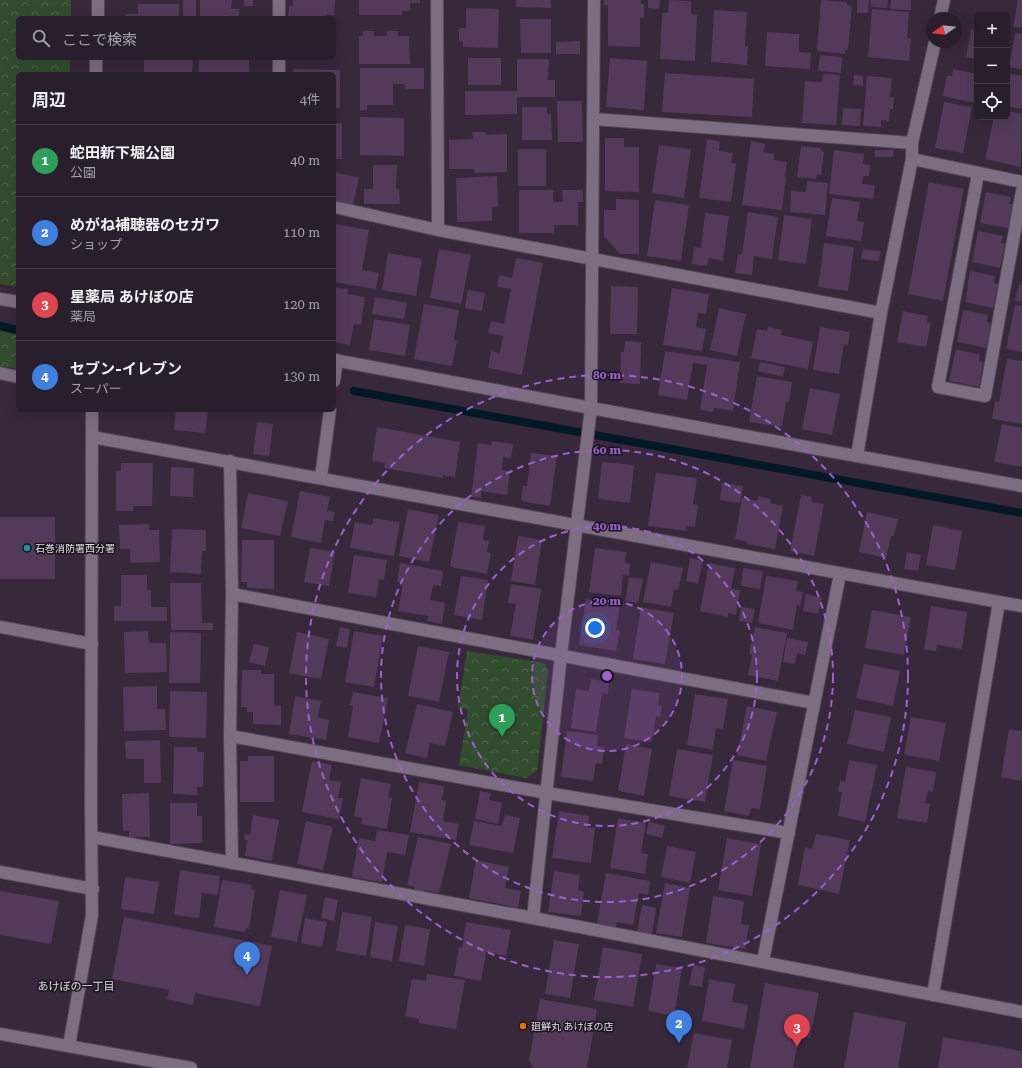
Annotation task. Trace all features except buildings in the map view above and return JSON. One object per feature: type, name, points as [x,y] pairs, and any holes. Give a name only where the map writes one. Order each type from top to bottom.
[{"type":"street","points":[[98,0],[98,16]]},
{"type":"street","points":[[279,0],[279,16]]},
{"type":"street","points":[[437,0],[438,230]]},
{"type":"street","points":[[533,918],[561,655],[591,408],[594,0]]},
{"type":"street","points":[[941,12],[944,0]]},
{"type":"street","points":[[857,456],[881,313],[912,159],[912,143],[934,48]]},
{"type":"street","points":[[96,60],[96,72]]},
{"type":"street","points":[[279,60],[279,72]]},
{"type":"street","points":[[594,119],[912,143]]},
{"type":"street","points":[[912,159],[1022,182]]},
{"type":"street","points":[[978,174],[938,387],[985,396],[1022,190]]},
{"type":"street","points":[[336,207],[438,230],[881,313]]},
{"type":"street","points":[[0,299],[16,302]]},
{"type":"street","points":[[336,360],[1022,486]]},
{"type":"street","points":[[0,373],[16,377]]},
{"type":"street","points":[[69,1046],[92,915],[93,889],[92,412]]},
{"type":"street","points":[[321,477],[330,412]]},
{"type":"street","points":[[92,436],[321,477],[577,526],[1022,606]]},
{"type":"street","points":[[230,461],[232,594],[230,736],[232,863]]},
{"type":"street","points":[[763,961],[840,574]]},
{"type":"street","points":[[232,594],[814,703]]},
{"type":"street","points":[[932,996],[999,602]]},
{"type":"street","points":[[0,627],[92,644]]},
{"type":"street","points":[[230,736],[789,833]]},
{"type":"street","points":[[92,838],[763,961],[932,996],[1022,1012]]},
{"type":"street","points":[[0,872],[93,889]]},
{"type":"street","points":[[0,1034],[191,1068]]},
{"type":"green space","points":[[0,0],[71,0],[71,16],[16,16],[16,60],[70,60],[70,72],[16,72],[16,287],[0,284]]},
{"type":"green space","points":[[0,331],[16,335],[16,369],[0,366]]},
{"type":"green space","points":[[467,651],[545,663],[548,673],[537,771],[526,778],[459,765],[468,710],[458,707]]},
{"type":"waterway","points":[[0,326],[16,330]]},
{"type":"waterway","points":[[354,391],[1022,513]]},
{"type":"place","name":"石巻消防署西分署","points":[[27,548]]},
{"type":"place","name":"蛇田新下堀公園","points":[[502,737]]},
{"type":"place","name":"セブン-イレブン","points":[[247,975]]},
{"type":"place","name":"廻鮮丸 あけぼの店","points":[[523,1026]]},
{"type":"place","name":"めがね補聴器のセガワ","points":[[679,1043]]},
{"type":"place","name":"星薬局 あけぼの店","points":[[797,1047]]},
{"type":"district","name":"あけぼの一丁目","points":[[76,986]]}]
